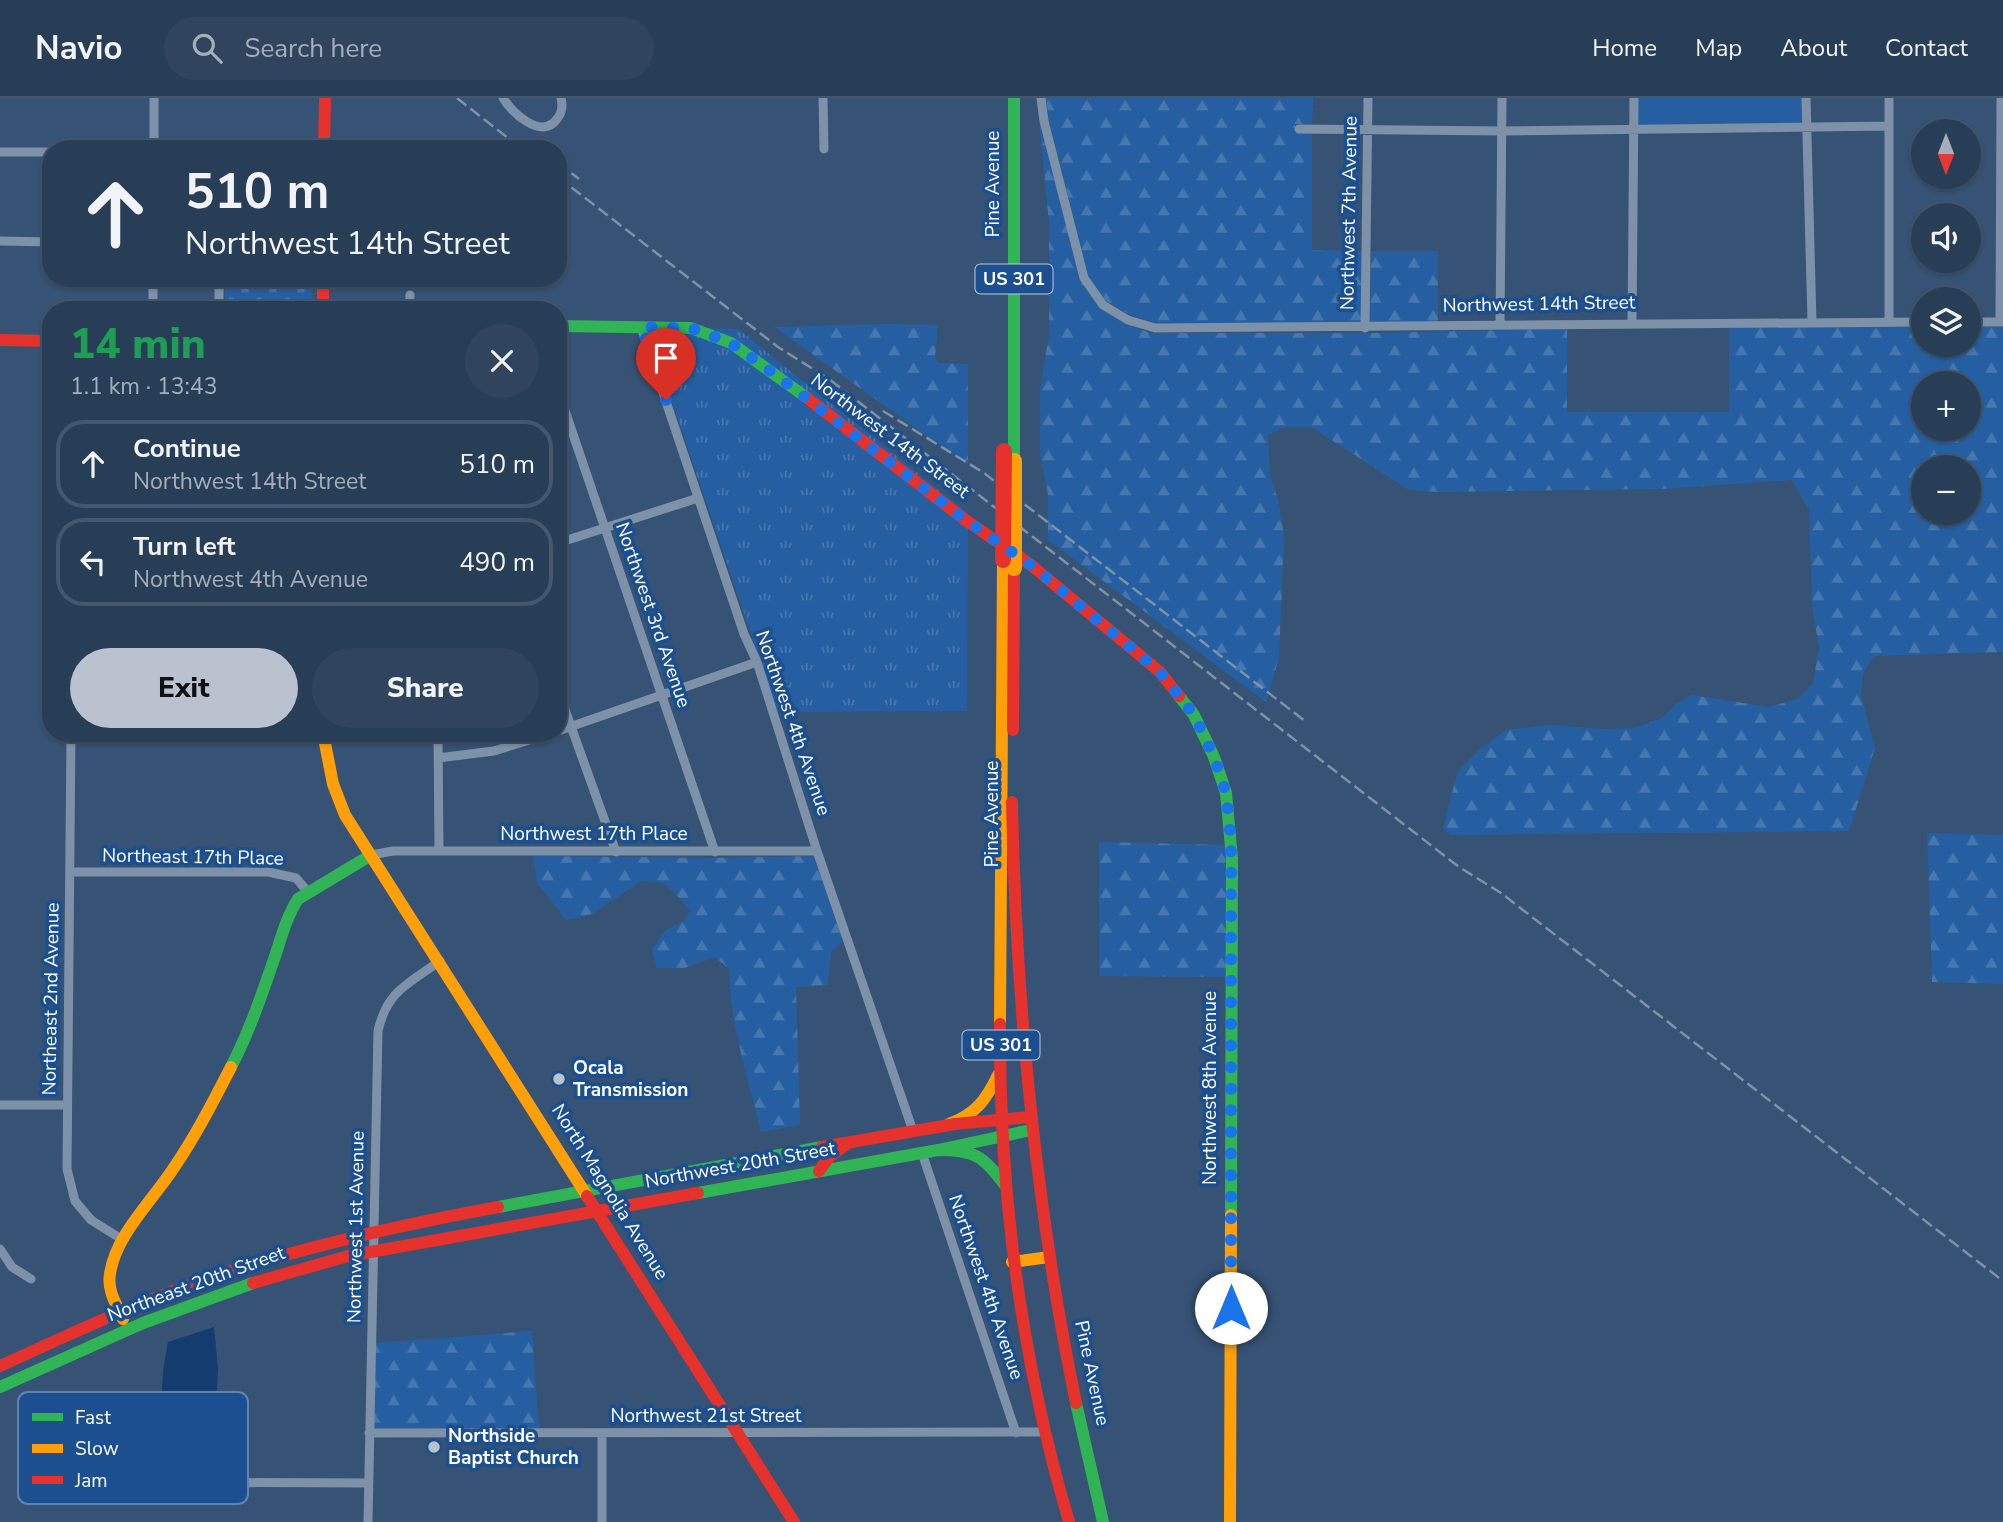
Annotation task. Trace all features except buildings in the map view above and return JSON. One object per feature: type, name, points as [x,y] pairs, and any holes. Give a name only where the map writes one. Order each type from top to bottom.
[{"type":"main road","points":[[324,98],[324,140]]},
{"type":"main road","name":"Pine Avenue","points":[[1003,98],[1009,456]]},
{"type":"main road","name":"Pine Avenue","points":[[1014,98],[1008,564],[1009,955],[1001,1066],[1001,1118],[1004,1184],[1021,1324],[1044,1432],[1069,1522]]},
{"type":"main road","name":"Northwest 14th Street","points":[[567,326],[691,328],[731,343],[964,519],[1031,565],[1160,672]]},
{"type":"main road","points":[[0,340],[42,341]]},
{"type":"main road","name":"Northwest 8th Avenue","points":[[1160,672],[1194,715],[1209,746],[1226,793],[1230,820],[1230,1522]]},
{"type":"main road","name":"North Magnolia Avenue","points":[[325,742],[333,784],[345,815],[794,1522]]},
{"type":"main road","points":[[129,1328],[110,1291],[109,1276],[116,1251],[174,1168],[209,1110],[243,1043],[291,910],[298,899],[371,855]]},
{"type":"main road","name":"Pine Avenue","points":[[1009,955],[1049,1257],[1075,1401],[1103,1522]]},
{"type":"main road","points":[[949,1124],[968,1118],[979,1110],[987,1100],[1001,1066]]},
{"type":"main road","name":"Northwest 20th Street","points":[[374,1233],[949,1124],[1001,1118],[1030,1124]]},
{"type":"main road","name":"Northwest 20th Street","points":[[373,1251],[930,1151],[1002,1135],[1030,1124]]},
{"type":"main road","points":[[820,1171],[829,1157],[850,1142]]},
{"type":"main road","points":[[930,1151],[967,1150],[979,1155],[992,1166],[1004,1184]]},
{"type":"main road","name":"Northeast 20th Street","points":[[0,1366],[119,1313],[250,1265],[374,1233]]},
{"type":"main road","name":"Northeast 20th Street","points":[[0,1387],[129,1328],[195,1302],[309,1266],[373,1251]]},
{"type":"main road","points":[[1012,1262],[1049,1257]]},
{"type":"street","points":[[154,98],[154,140]]},
{"type":"street","points":[[503,98],[520,117],[542,127],[559,118],[561,98]]},
{"type":"street","points":[[823,98],[824,149]]},
{"type":"street","name":"Northwest 14th Street","points":[[1041,98],[1044,121],[1084,278],[1103,305],[1128,320],[1155,328],[1911,322]]},
{"type":"street","name":"Northwest 7th Avenue","points":[[1365,328],[1368,98]]},
{"type":"street","points":[[1500,325],[1502,98]]},
{"type":"street","points":[[1632,323],[1634,98]]},
{"type":"street","points":[[1806,98],[1812,322]]},
{"type":"street","points":[[1889,98],[1889,322]]},
{"type":"street","points":[[1981,322],[2002,322],[2001,98]]},
{"type":"street","points":[[1299,129],[1502,131],[1889,126]]},
{"type":"street","points":[[0,152],[42,152]]},
{"type":"street","points":[[0,241],[42,242]]},
{"type":"street","points":[[410,295],[410,301]]},
{"type":"street","name":"Northwest 4th Avenue","points":[[642,327],[913,1130]]},
{"type":"street","name":"Northwest 3rd Avenue","points":[[567,416],[715,852]]},
{"type":"street","points":[[567,540],[698,498]]},
{"type":"street","points":[[567,729],[757,662]]},
{"type":"street","points":[[567,714],[616,852]]},
{"type":"street","name":"Northeast 2nd Avenue","points":[[71,742],[67,1169],[75,1201],[91,1220],[123,1240]]},
{"type":"street","points":[[438,742],[439,851]]},
{"type":"street","points":[[438,758],[494,751],[523,742]]},
{"type":"street","name":"Northwest 17th Place","points":[[371,855],[393,851],[817,850]]},
{"type":"street","name":"Northeast 17th Place","points":[[70,872],[268,872],[296,878],[308,892]]},
{"type":"street","name":"Northwest 1st Avenue","points":[[368,1522],[377,1031],[382,1012],[392,996],[440,961]]},
{"type":"street","points":[[0,1105],[67,1105]]},
{"type":"street","name":"Northwest 4th Avenue","points":[[930,1151],[1016,1433]]},
{"type":"street","points":[[0,1249],[12,1267],[31,1279]]},
{"type":"street","name":"Northwest 21st Street","points":[[369,1433],[1044,1432]]},
{"type":"street","points":[[602,1433],[602,1522]]},
{"type":"street","points":[[248,1483],[368,1483]]},
{"type":"green space","points":[[1037,98],[1040,122],[1080,279],[1101,309],[1126,324],[1151,333],[1370,333],[1567,329],[1567,412],[1729,412],[1729,327],[1911,327],[1911,357],[1981,357],[1981,327],[2003,327],[2003,652],[1874,656],[1863,674],[1861,695],[1875,748],[1849,831],[1451,835],[1443,830],[1457,773],[1479,750],[1506,730],[1549,725],[1635,728],[1662,718],[1677,703],[1692,695],[1769,707],[1798,699],[1813,683],[1819,648],[1812,605],[1809,510],[1792,480],[1662,489],[1436,492],[1409,490],[1311,427],[1284,427],[1268,435],[1270,474],[1284,535],[1279,658],[1266,702],[1048,540],[1048,494],[1040,454],[1040,389],[1049,335],[1049,223]]},
{"type":"green space","points":[[1046,98],[1313,98],[1312,124],[1295,124],[1295,133],[1312,134],[1312,250],[1362,251],[1361,323],[1155,323],[1130,315],[1106,301],[1088,276],[1049,120]]},
{"type":"green space","points":[[1634,98],[1806,98],[1806,126],[1634,130]]},
{"type":"green space","points":[[1371,251],[1438,251],[1438,321],[1370,323]]},
{"type":"green space","points":[[225,287],[312,288],[311,301],[225,301]]},
{"type":"green space","points":[[938,325],[935,359],[939,363],[968,364],[968,465],[774,327]]},
{"type":"green space","points":[[705,328],[738,329],[968,513],[968,516]]},
{"type":"green space","points":[[648,332],[691,333],[729,348],[968,527],[967,711],[778,712]]},
{"type":"green space","points":[[1927,833],[2003,835],[2003,984],[1932,982]]},
{"type":"green space","points":[[1099,842],[1227,845],[1227,977],[1099,976]]},
{"type":"green space","points":[[533,856],[814,856],[843,941],[831,952],[828,985],[796,987],[800,1125],[761,1132],[736,1031],[729,969],[715,957],[685,968],[656,968],[652,949],[666,930],[684,921],[690,911],[674,892],[663,883],[641,881],[592,914],[566,920],[537,883]]},
{"type":"green space","points":[[532,1331],[539,1428],[374,1428],[376,1343]]},
{"type":"shaded area","points":[[214,1327],[218,1368],[217,1392],[162,1392],[168,1342]]},
{"type":"railway","points":[[457,98],[511,140]]},
{"type":"railway","points":[[567,170],[579,179]]},
{"type":"railway","points":[[567,184],[778,347],[829,379],[1459,867],[1501,893],[2003,1281]]},
{"type":"railway","points":[[846,403],[866,422]]},
{"type":"railway","points":[[883,411],[984,473],[1305,721]]},
{"type":"traffic: fast","points":[[1014,98],[1014,461]]},
{"type":"traffic: fast","points":[[567,326],[691,328],[731,343],[807,398]]},
{"type":"traffic: fast","points":[[1179,696],[1194,715],[1214,757],[1226,793],[1232,858],[1231,1215]]},
{"type":"traffic: fast","points":[[231,1067],[253,1017],[286,923],[298,899],[371,855]]},
{"type":"traffic: fast","points":[[698,1193],[938,1150],[1031,1130]]},
{"type":"traffic: fast","points":[[498,1207],[822,1147]]},
{"type":"traffic: fast","points":[[938,1150],[960,1151],[976,1156],[990,1166],[1004,1184]]},
{"type":"traffic: fast","points":[[0,1387],[143,1323],[253,1283]]},
{"type":"traffic: fast","points":[[1076,1403],[1103,1522]]},
{"type":"traffic: slow","points":[[1014,461],[1014,568]]},
{"type":"traffic: slow","points":[[1000,1024],[1003,560]]},
{"type":"traffic: slow","points":[[325,742],[333,784],[345,815],[587,1196]]},
{"type":"traffic: slow","points":[[123,1319],[110,1286],[113,1260],[135,1219],[181,1157],[231,1067]]},
{"type":"traffic: slow","points":[[949,1124],[973,1111],[989,1092],[998,1075]]},
{"type":"traffic: slow","points":[[1230,1522],[1231,1215]]},
{"type":"traffic: slow","points":[[1012,1262],[1049,1257]]},
{"type":"traffic: jam","points":[[324,140],[325,98]]},
{"type":"traffic: jam","points":[[323,287],[323,301]]},
{"type":"traffic: jam","points":[[0,340],[42,341]]},
{"type":"traffic: jam","points":[[807,398],[964,519],[1031,565],[1160,672],[1179,696]]},
{"type":"traffic: jam","points":[[1003,560],[1004,451]]},
{"type":"traffic: jam","points":[[1013,730],[1014,568]]},
{"type":"traffic: jam","points":[[1012,802],[1018,954],[1030,1104],[1049,1254],[1076,1403]]},
{"type":"traffic: jam","points":[[1000,1024],[1004,1151],[1016,1276],[1038,1399],[1069,1522]]},
{"type":"traffic: jam","points":[[822,1147],[955,1124],[1029,1117]]},
{"type":"traffic: jam","points":[[819,1171],[829,1157],[847,1144]]},
{"type":"traffic: jam","points":[[253,1283],[348,1256],[698,1193]]},
{"type":"traffic: jam","points":[[587,1196],[794,1522]]},
{"type":"traffic: jam","points":[[0,1366],[138,1305],[222,1274],[359,1236],[498,1207]]},
{"type":"place","name":"Ocala Transmission","points":[[559,1079]]},
{"type":"place","name":"Northside Baptist Church","points":[[434,1447]]},
{"type":"route","points":[[666,400],[642,327],[691,328],[731,343],[964,519],[1031,565],[1160,672],[1194,715],[1214,757],[1226,793],[1230,820],[1231,1308]]}]
